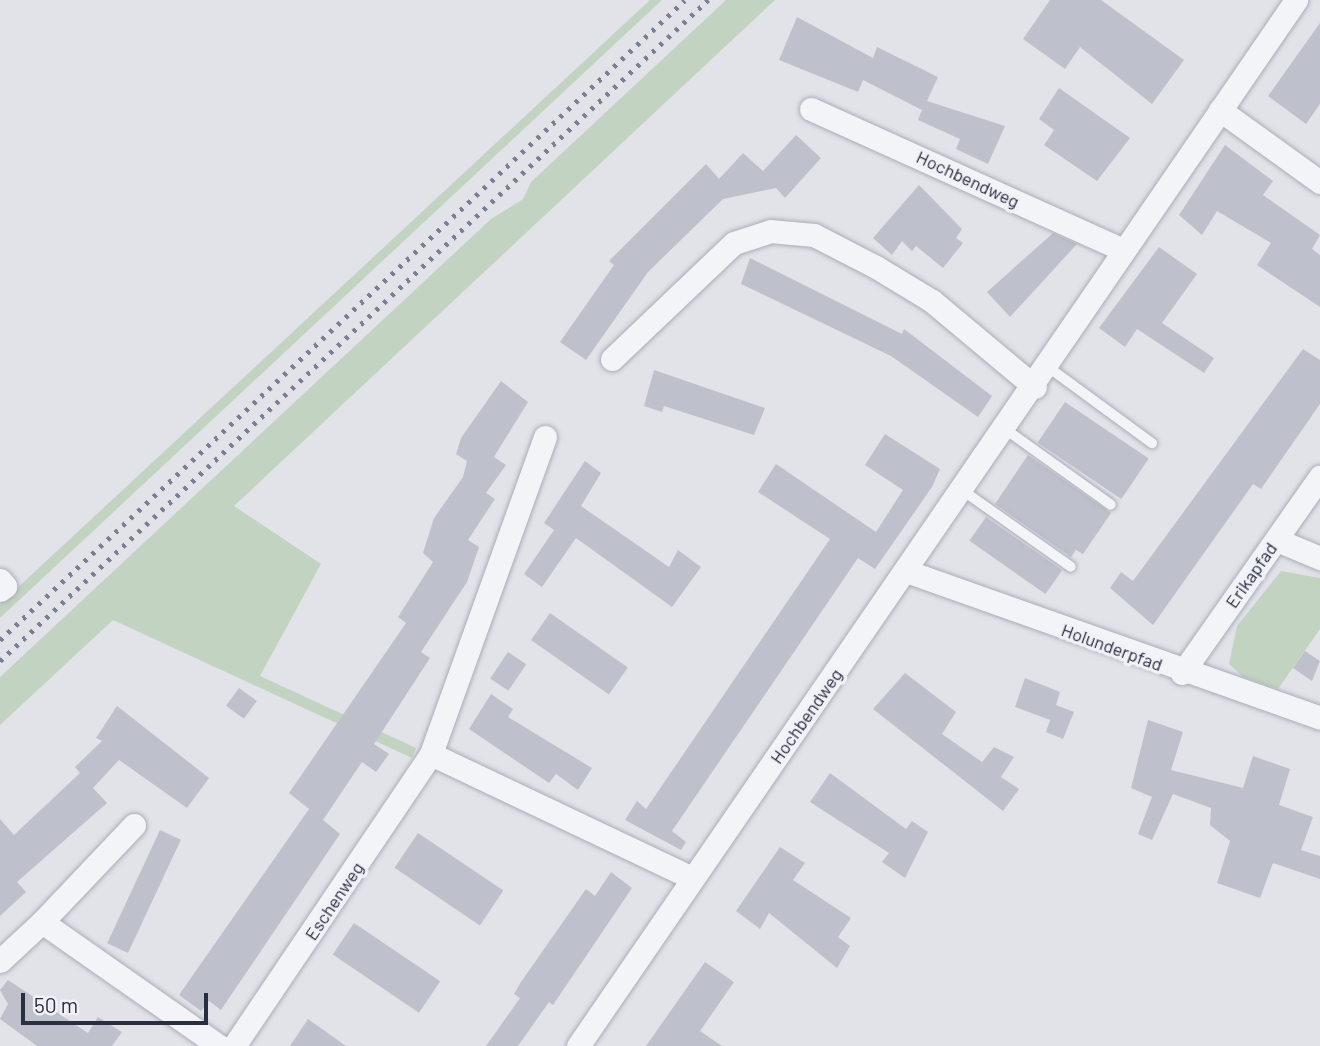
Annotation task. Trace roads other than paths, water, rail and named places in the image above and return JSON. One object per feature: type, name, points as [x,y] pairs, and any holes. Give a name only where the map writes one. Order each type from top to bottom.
[{"type":"street","name":"Hochbendweg","points":[[578,1046],[1035,387],[1124,250],[1296,0]]},
{"type":"street","name":"Hochbendweg","points":[[811,108],[1124,250]]},
{"type":"street","points":[[1220,110],[1320,181]]},
{"type":"street","points":[[612,359],[734,243],[770,231],[814,235],[876,267],[932,301],[1035,387]]},
{"type":"street","name":"Eschenweg","points":[[234,1046],[431,754],[545,437]]},
{"type":"street","name":"Erikapfad","points":[[1182,673],[1320,477]]},
{"type":"street","points":[[1277,540],[1320,558]]},
{"type":"street","name":"Holunderpfad","points":[[906,571],[1182,673],[1320,718]]},
{"type":"street","points":[[431,754],[692,878]]},
{"type":"street","points":[[0,961],[42,922],[134,825]]},
{"type":"street","points":[[42,922],[219,1046]]},
{"type":"lane","points":[[1048,367],[1152,443]]},
{"type":"lane","points":[[1005,429],[1111,505]]},
{"type":"lane","points":[[962,490],[1071,567]]},
{"type":"railway","points":[[0,640],[685,0]]},
{"type":"railway","points":[[0,661],[708,0]]}]
